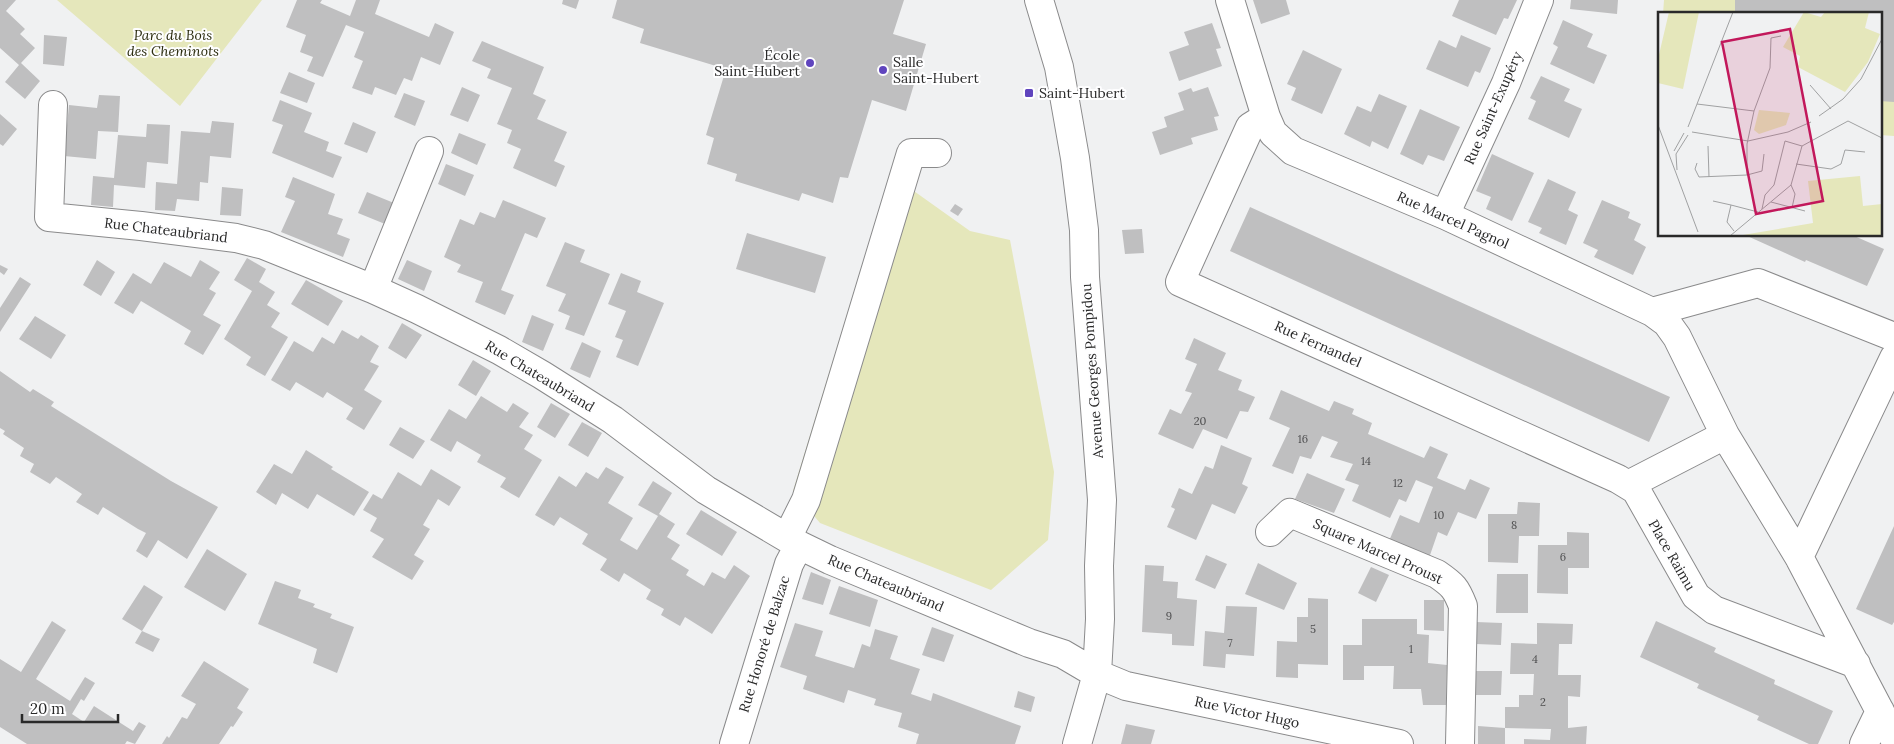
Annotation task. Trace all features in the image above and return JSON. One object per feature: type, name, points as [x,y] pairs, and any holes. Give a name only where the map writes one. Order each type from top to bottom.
[{"type":"street","name":"Avenue Georges Pompidou","points":[[1039,0],[1059,67],[1076,158],[1084,230],[1085,277],[1102,500],[1097,674],[1077,744]]},
{"type":"street","name":"Rue Marcel Pagnol","points":[[1230,0],[1273,134],[1293,152],[1446,215],[1652,312]]},
{"type":"street","name":"Rue Saint-Exupéry","points":[[1446,215],[1506,83],[1539,0]]},
{"type":"street","name":"Rue Chateaubriand","points":[[53,105],[49,217],[236,238],[264,245],[418,308],[499,350],[542,375],[613,420],[706,490],[793,542],[830,560],[1029,643],[1063,654],[1097,674]]},
{"type":"street","name":"Rue Fernandel","points":[[1266,117],[1250,126],[1180,282],[1610,475],[1628,485]]},
{"type":"street","points":[[373,289],[429,151]]},
{"type":"street","name":"Rue Honoré de Balzac","points":[[734,744],[911,153],[937,153]]},
{"type":"street","points":[[1652,312],[1758,283],[1894,337]]},
{"type":"street","points":[[1652,312],[1667,323],[1677,337],[1725,435],[1799,557],[1894,738]]},
{"type":"street","points":[[1799,557],[1894,358]]},
{"type":"street","points":[[1628,485],[1725,435]]},
{"type":"street","name":"Place Raimu","points":[[1628,485],[1636,490],[1696,596],[1714,610],[1856,664]]},
{"type":"street","name":"Square Marcel Proust","points":[[1270,532],[1290,513],[1437,574],[1452,584],[1463,606],[1460,744]]},
{"type":"street","name":"Rue Victor Hugo","points":[[1097,674],[1126,686],[1399,744]]},
{"type":"street","points":[[1864,744],[1880,710]]},
{"type":"green space","name":"Parc du Bois des Cheminots","points":[[57,0],[262,0],[180,106]]},
{"type":"green space","points":[[1664,0],[1894,0],[1894,136],[1882,135],[1882,12],[1663,12]]},
{"type":"green space","points":[[890,174],[970,231],[1010,240],[1054,472],[1048,540],[991,590],[820,523],[793,491]]},
{"type":"building","points":[[0,0],[16,0],[6,11],[25,29],[20,34],[35,48],[21,63],[40,81],[25,99],[5,82],[19,65],[0,48]]},
{"type":"building","points":[[297,0],[322,0],[320,3],[350,16],[356,0],[380,0],[375,14],[429,37],[435,23],[454,32],[440,65],[421,57],[412,81],[404,78],[396,95],[375,87],[372,95],[352,88],[363,61],[354,57],[364,32],[346,25],[323,77],[307,71],[313,57],[300,52],[306,35],[286,27]]},
{"type":"building","points":[[563,0],[579,0],[576,9],[562,4]]},
{"type":"building","points":[[617,0],[904,0],[893,34],[926,44],[906,111],[872,100],[848,178],[840,177],[833,203],[802,193],[799,201],[735,181],[737,174],[707,164],[714,138],[706,135],[726,69],[640,43],[644,29],[612,18]]},
{"type":"building","points":[[1253,0],[1286,0],[1290,14],[1261,24]]},
{"type":"building","points":[[1459,0],[1517,0],[1508,19],[1504,18],[1496,35],[1452,16]]},
{"type":"building","points":[[1571,0],[1618,0],[1617,14],[1570,9]]},
{"type":"building","points":[[1735,0],[1894,0],[1894,102],[1882,101],[1882,12],[1735,12]]},
{"type":"building","points":[[1563,20],[1593,34],[1587,47],[1607,55],[1594,84],[1550,64],[1558,47],[1553,44]]},
{"type":"building","points":[[1212,23],[1221,48],[1216,49],[1222,66],[1179,81],[1169,52],[1189,45],[1184,32]]},
{"type":"building","points":[[44,35],[67,37],[64,66],[43,64]]},
{"type":"building","points":[[1461,35],[1491,48],[1480,73],[1475,71],[1468,87],[1426,69],[1439,40],[1456,48]]},
{"type":"building","points":[[482,41],[544,67],[533,94],[546,100],[537,119],[567,132],[554,161],[565,166],[556,187],[513,168],[521,149],[507,143],[512,130],[497,124],[512,88],[487,78],[491,69],[472,61]]},
{"type":"building","points":[[1303,50],[1342,69],[1322,114],[1291,100],[1296,88],[1287,84]]},
{"type":"building","points":[[289,72],[315,83],[307,103],[280,93]]},
{"type":"building","points":[[1541,76],[1570,89],[1564,101],[1582,109],[1569,138],[1528,119],[1536,101],[1530,98]]},
{"type":"building","points":[[462,87],[480,95],[468,122],[450,115]]},
{"type":"building","points":[[1208,87],[1219,116],[1214,117],[1218,130],[1191,138],[1193,144],[1160,155],[1152,132],[1167,127],[1164,117],[1184,110],[1178,93],[1191,88],[1193,92]]},
{"type":"building","points":[[404,93],[425,101],[415,126],[394,117]]},
{"type":"building","points":[[1379,94],[1407,106],[1388,149],[1372,141],[1370,147],[1344,134],[1357,106],[1371,112]]},
{"type":"building","points":[[99,95],[120,96],[118,132],[98,131],[96,159],[64,156],[69,105],[97,108]]},
{"type":"building","points":[[280,100],[312,113],[304,132],[329,142],[326,151],[342,157],[333,178],[272,153],[283,125],[272,121]]},
{"type":"building","points":[[1420,109],[1460,127],[1444,161],[1428,155],[1423,165],[1400,154]]},
{"type":"building","points":[[0,114],[17,129],[3,146],[0,144]]},
{"type":"building","points":[[212,121],[234,123],[231,158],[210,156],[208,183],[200,182],[199,201],[177,199],[175,211],[155,210],[156,182],[177,184],[181,131],[210,133]]},
{"type":"building","points":[[353,122],[376,132],[367,153],[344,144]]},
{"type":"building","points":[[147,124],[170,125],[168,164],[147,162],[145,188],[114,185],[113,207],[91,205],[93,176],[114,178],[118,135],[146,137]]},
{"type":"building","points":[[459,133],[486,144],[477,165],[451,153]]},
{"type":"building","points":[[1492,154],[1534,173],[1512,221],[1486,209],[1491,197],[1476,191]]},
{"type":"building","points":[[446,164],[474,175],[465,196],[438,184]]},
{"type":"building","points":[[293,177],[335,194],[328,214],[343,219],[337,234],[350,239],[343,257],[281,232],[295,201],[285,197]]},
{"type":"building","points":[[1548,179],[1576,192],[1568,210],[1578,215],[1566,245],[1539,233],[1542,228],[1528,222]]},
{"type":"building","points":[[222,187],[243,189],[241,216],[220,215]]},
{"type":"building","points":[[367,192],[394,203],[385,224],[358,213]]},
{"type":"building","points":[[503,200],[546,218],[537,238],[525,233],[501,290],[514,295],[505,315],[475,302],[483,282],[457,272],[461,265],[444,257],[460,219],[474,225],[480,212],[495,218]]},
{"type":"building","points":[[1602,200],[1630,212],[1628,218],[1641,224],[1634,240],[1646,247],[1633,275],[1594,257],[1598,250],[1583,243]]},
{"type":"building","points":[[955,204],[963,209],[958,216],[950,211]]},
{"type":"building","points":[[1250,207],[1670,397],[1649,442],[1230,251]]},
{"type":"building","points":[[1142,229],[1144,253],[1125,254],[1122,230]]},
{"type":"building","points":[[747,233],[826,257],[815,293],[736,269]]},
{"type":"building","points":[[1747,236],[1854,236],[1884,249],[1867,286],[1806,260],[1805,262]]},
{"type":"building","points":[[565,242],[585,250],[580,262],[610,274],[584,336],[565,329],[570,316],[558,311],[566,294],[546,286]]},
{"type":"building","points":[[247,258],[266,269],[259,282],[275,292],[267,305],[280,313],[271,327],[288,337],[265,376],[246,365],[251,357],[224,339],[252,291],[234,280]]},
{"type":"building","points":[[97,260],[115,272],[101,296],[83,285]]},
{"type":"building","points":[[200,260],[220,272],[209,289],[216,293],[203,315],[221,325],[203,355],[184,344],[191,331],[141,301],[133,314],[114,303],[133,273],[151,284],[164,262],[191,277]]},
{"type":"building","points":[[407,260],[432,271],[424,291],[398,279]]},
{"type":"building","points":[[0,265],[8,269],[4,275],[0,272]]},
{"type":"building","points":[[621,273],[641,281],[637,292],[664,303],[638,366],[616,357],[623,340],[615,337],[626,311],[608,304]]},
{"type":"building","points":[[20,277],[31,284],[0,332],[0,308]]},
{"type":"building","points":[[306,280],[343,301],[328,326],[291,304]]},
{"type":"building","points":[[532,315],[554,324],[543,351],[522,342]]},
{"type":"building","points":[[35,316],[66,335],[51,359],[19,339]]},
{"type":"building","points":[[402,323],[422,335],[406,359],[388,348]]},
{"type":"building","points":[[342,330],[358,339],[361,335],[379,346],[370,362],[379,366],[364,390],[382,401],[364,430],[346,419],[353,408],[327,392],[323,398],[296,382],[290,391],[271,380],[294,341],[313,352],[322,337],[334,344]]},
{"type":"building","points":[[1194,338],[1226,353],[1218,370],[1242,380],[1238,390],[1255,397],[1248,412],[1240,411],[1227,439],[1203,429],[1193,449],[1158,434],[1170,409],[1181,414],[1192,393],[1185,391],[1197,364],[1185,359]]},
{"type":"building","points":[[582,342],[601,351],[590,378],[570,369]]},
{"type":"building","points":[[473,360],[491,371],[476,396],[458,385]]},
{"type":"building","points":[[0,371],[30,392],[33,389],[54,402],[51,406],[171,481],[218,507],[187,559],[158,540],[147,558],[136,551],[146,533],[103,507],[98,515],[76,502],[82,494],[56,477],[50,484],[30,472],[34,464],[20,456],[24,448],[3,434],[5,431],[0,428]]},
{"type":"building","points":[[1281,390],[1329,411],[1334,401],[1354,409],[1352,414],[1372,423],[1368,434],[1424,458],[1430,446],[1448,454],[1437,478],[1465,490],[1470,479],[1490,488],[1476,519],[1458,512],[1447,536],[1438,532],[1429,558],[1389,541],[1400,515],[1419,523],[1433,487],[1416,480],[1406,502],[1399,499],[1390,518],[1352,501],[1359,485],[1345,480],[1353,464],[1330,457],[1338,442],[1322,436],[1311,459],[1300,456],[1293,474],[1272,466],[1290,428],[1269,419]]},
{"type":"building","points":[[481,396],[507,412],[513,403],[529,413],[519,427],[533,435],[524,449],[542,460],[519,498],[500,487],[506,478],[477,462],[481,455],[457,441],[451,452],[430,440],[449,409],[466,419]]},
{"type":"building","points":[[551,403],[570,414],[555,438],[537,427]]},
{"type":"building","points":[[582,422],[602,433],[588,457],[568,445]]},
{"type":"building","points":[[400,427],[425,441],[413,459],[389,445]]},
{"type":"building","points":[[1221,445],[1252,458],[1242,484],[1248,487],[1235,514],[1212,504],[1196,540],[1167,527],[1175,509],[1171,507],[1179,488],[1192,494],[1205,466],[1213,469]]},
{"type":"building","points":[[306,450],[333,467],[331,469],[369,492],[354,516],[317,494],[308,509],[282,493],[276,505],[256,492],[274,464],[292,474]]},
{"type":"building","points":[[606,467],[624,477],[608,503],[633,518],[620,540],[637,550],[658,516],[638,505],[653,481],[672,493],[659,514],[675,524],[667,537],[680,545],[671,559],[689,570],[686,575],[704,586],[712,572],[725,579],[734,565],[750,576],[712,634],[685,617],[680,626],[661,615],[664,609],[646,599],[651,590],[624,573],[619,582],[600,570],[607,559],[582,544],[588,534],[560,517],[554,526],[535,515],[559,476],[576,487],[586,472],[598,479]]},
{"type":"building","points":[[431,469],[461,487],[449,506],[438,499],[423,525],[430,529],[414,555],[424,561],[412,580],[372,557],[384,539],[370,531],[377,518],[363,510],[373,494],[382,499],[398,472],[421,486]]},
{"type":"building","points":[[1307,473],[1345,489],[1334,513],[1295,499]]},
{"type":"building","points":[[1518,502],[1540,503],[1539,536],[1519,536],[1518,563],[1488,562],[1488,514],[1517,514]]},
{"type":"building","points":[[701,510],[737,532],[722,556],[686,534]]},
{"type":"building","points":[[1894,526],[1894,622],[1892,625],[1856,609]]},
{"type":"building","points":[[1567,532],[1589,533],[1589,568],[1568,568],[1568,594],[1537,593],[1538,545],[1567,545]]},
{"type":"building","points":[[207,549],[247,574],[225,611],[184,587]]},
{"type":"building","points":[[1206,555],[1227,564],[1215,589],[1195,580]]},
{"type":"building","points":[[1258,563],[1297,583],[1284,610],[1245,594]]},
{"type":"building","points":[[1145,565],[1164,566],[1163,581],[1178,582],[1177,598],[1197,600],[1194,646],[1172,645],[1172,634],[1142,632]]},
{"type":"building","points":[[1371,567],[1389,575],[1376,602],[1358,593]]},
{"type":"building","points":[[811,572],[831,580],[823,605],[802,599]]},
{"type":"building","points":[[1497,574],[1528,574],[1528,613],[1496,613]]},
{"type":"building","points":[[275,581],[301,590],[298,598],[315,604],[313,607],[332,614],[330,618],[354,627],[337,673],[313,663],[317,649],[258,624]]},
{"type":"building","points":[[144,585],[163,597],[142,631],[122,619]]},
{"type":"building","points":[[839,586],[878,600],[870,627],[829,614]]},
{"type":"building","points":[[1308,598],[1328,599],[1328,665],[1298,664],[1298,678],[1276,677],[1277,641],[1297,642],[1297,617],[1308,617]]},
{"type":"building","points":[[1424,600],[1444,600],[1444,631],[1424,630]]},
{"type":"building","points":[[1226,606],[1257,607],[1254,656],[1226,654],[1225,668],[1203,666],[1205,631],[1224,633]]},
{"type":"building","points":[[1362,619],[1417,619],[1417,634],[1429,635],[1428,663],[1447,665],[1446,705],[1423,705],[1421,689],[1393,689],[1394,666],[1364,666],[1364,680],[1343,680],[1343,645],[1362,645]]},
{"type":"building","points":[[52,621],[66,630],[36,679],[70,701],[85,677],[95,683],[84,701],[81,699],[72,714],[84,722],[94,706],[133,731],[139,722],[146,726],[135,744],[127,741],[125,744],[27,744],[0,727],[0,659],[21,672]]},
{"type":"building","points":[[1656,621],[1716,648],[1714,652],[1775,680],[1774,684],[1833,711],[1818,744],[1809,744],[1757,720],[1759,716],[1697,688],[1699,684],[1640,657]]},
{"type":"building","points":[[1476,622],[1502,623],[1501,645],[1476,644]]},
{"type":"building","points":[[795,623],[823,631],[815,656],[854,668],[862,644],[870,647],[875,629],[898,636],[890,659],[920,669],[911,694],[931,701],[933,693],[1021,726],[1015,744],[916,744],[919,734],[898,727],[902,713],[874,705],[876,699],[848,690],[844,703],[803,689],[807,676],[780,667]]},
{"type":"building","points":[[1537,623],[1573,624],[1572,644],[1559,644],[1558,675],[1581,675],[1580,697],[1568,696],[1568,728],[1587,726],[1586,744],[1524,744],[1524,739],[1550,740],[1551,729],[1505,728],[1505,707],[1519,707],[1519,695],[1533,695],[1534,674],[1510,674],[1511,643],[1537,644]]},
{"type":"building","points":[[932,627],[954,635],[944,662],[922,655]]},
{"type":"building","points":[[142,631],[160,639],[153,652],[135,643]]},
{"type":"building","points":[[204,661],[249,689],[237,708],[243,712],[219,744],[162,744],[167,736],[169,738],[182,717],[187,719],[196,704],[181,696]]},
{"type":"building","points":[[1476,671],[1502,671],[1501,695],[1475,695]]},
{"type":"building","points":[[1018,691],[1035,697],[1031,712],[1014,707]]},
{"type":"building","points":[[1126,724],[1155,730],[1151,744],[1121,744]]},
{"type":"building","points":[[1478,726],[1505,728],[1505,744],[1478,744]]},
{"type":"place","name":"École Saint-Hubert","points":[[810,63]]},
{"type":"place","name":"Salle Saint-Hubert","points":[[883,70]]},
{"type":"place","name":"Saint-Hubert","points":[[1029,93]]}]
